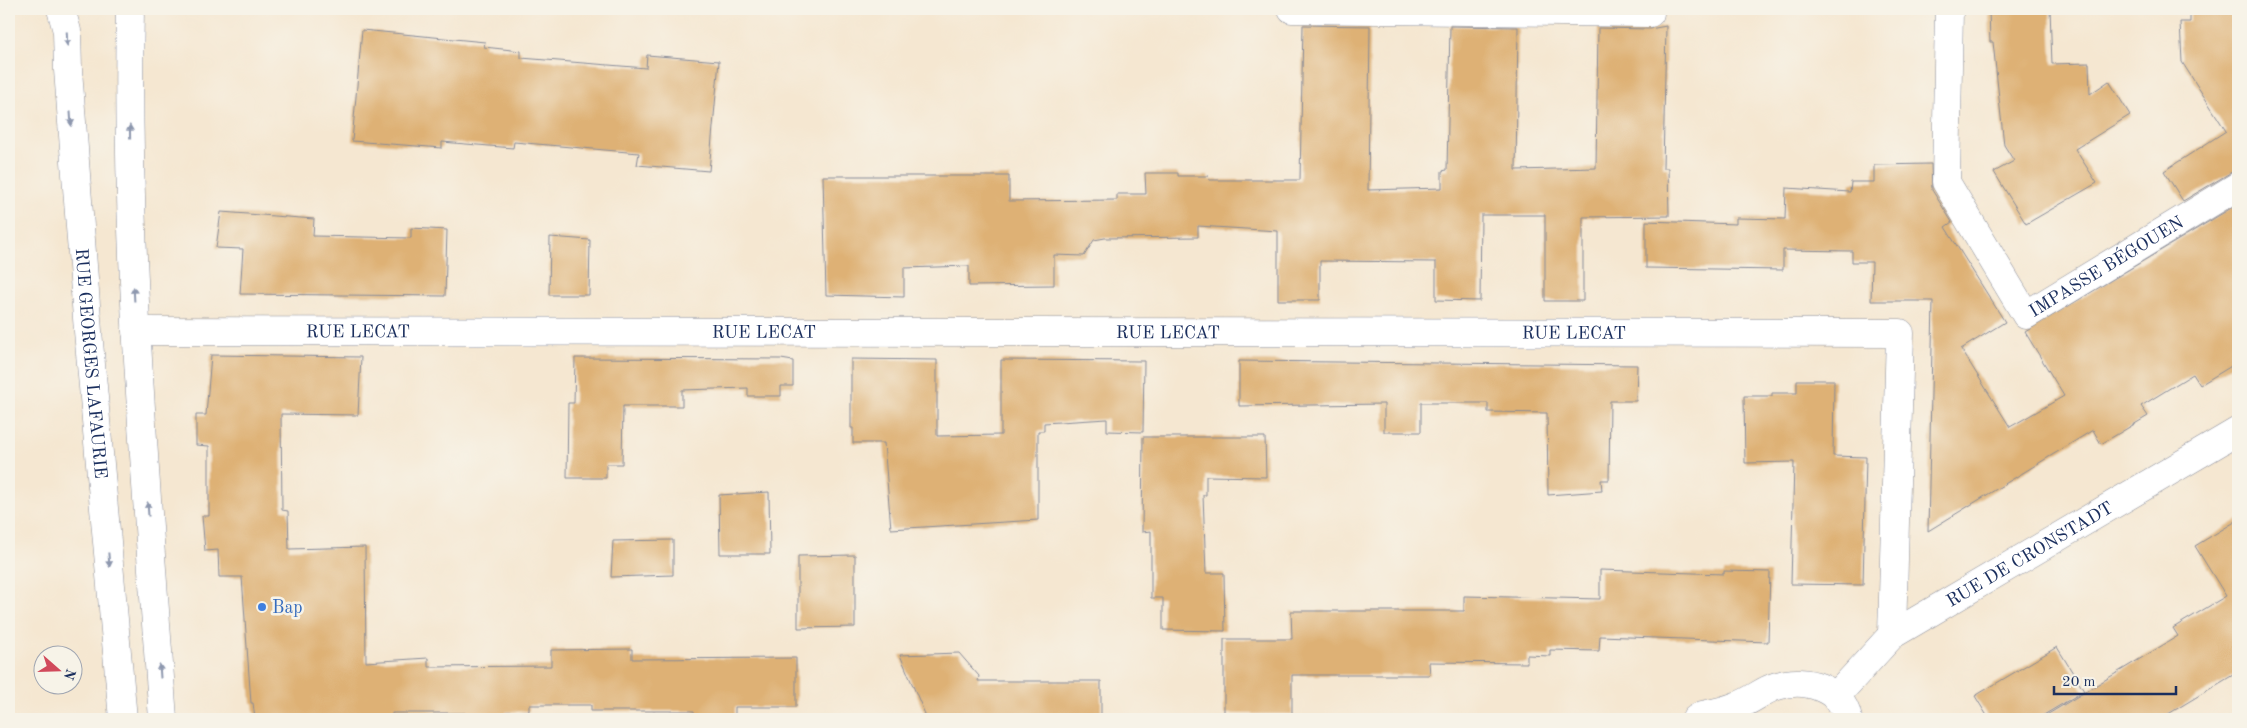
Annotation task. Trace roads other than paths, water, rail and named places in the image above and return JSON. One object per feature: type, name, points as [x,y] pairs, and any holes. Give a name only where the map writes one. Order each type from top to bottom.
[{"type":"street","name":"RUE GEORGES LAFAURIE","points":[[61,9],[67,31],[68,70],[87,321],[123,719]]},
{"type":"street","points":[[130,9],[132,251],[164,719]]},
{"type":"street","points":[[1292,9],[1650,13],[1650,9]]},
{"type":"street","name":"IMPASSE BÉGOUEN","points":[[1949,9],[1946,182],[2026,315],[2238,186]]},
{"type":"street","name":"RUE LECAT","points":[[136,331],[1900,333],[1892,635]]},
{"type":"street","name":"RUE DE CRONSTADT","points":[[1696,719],[1702,715],[1749,702],[1778,686],[1797,682],[1818,686],[1842,707],[1892,635],[2238,431]]},
{"type":"place","name":"Bap","points":[[262,607]]}]
